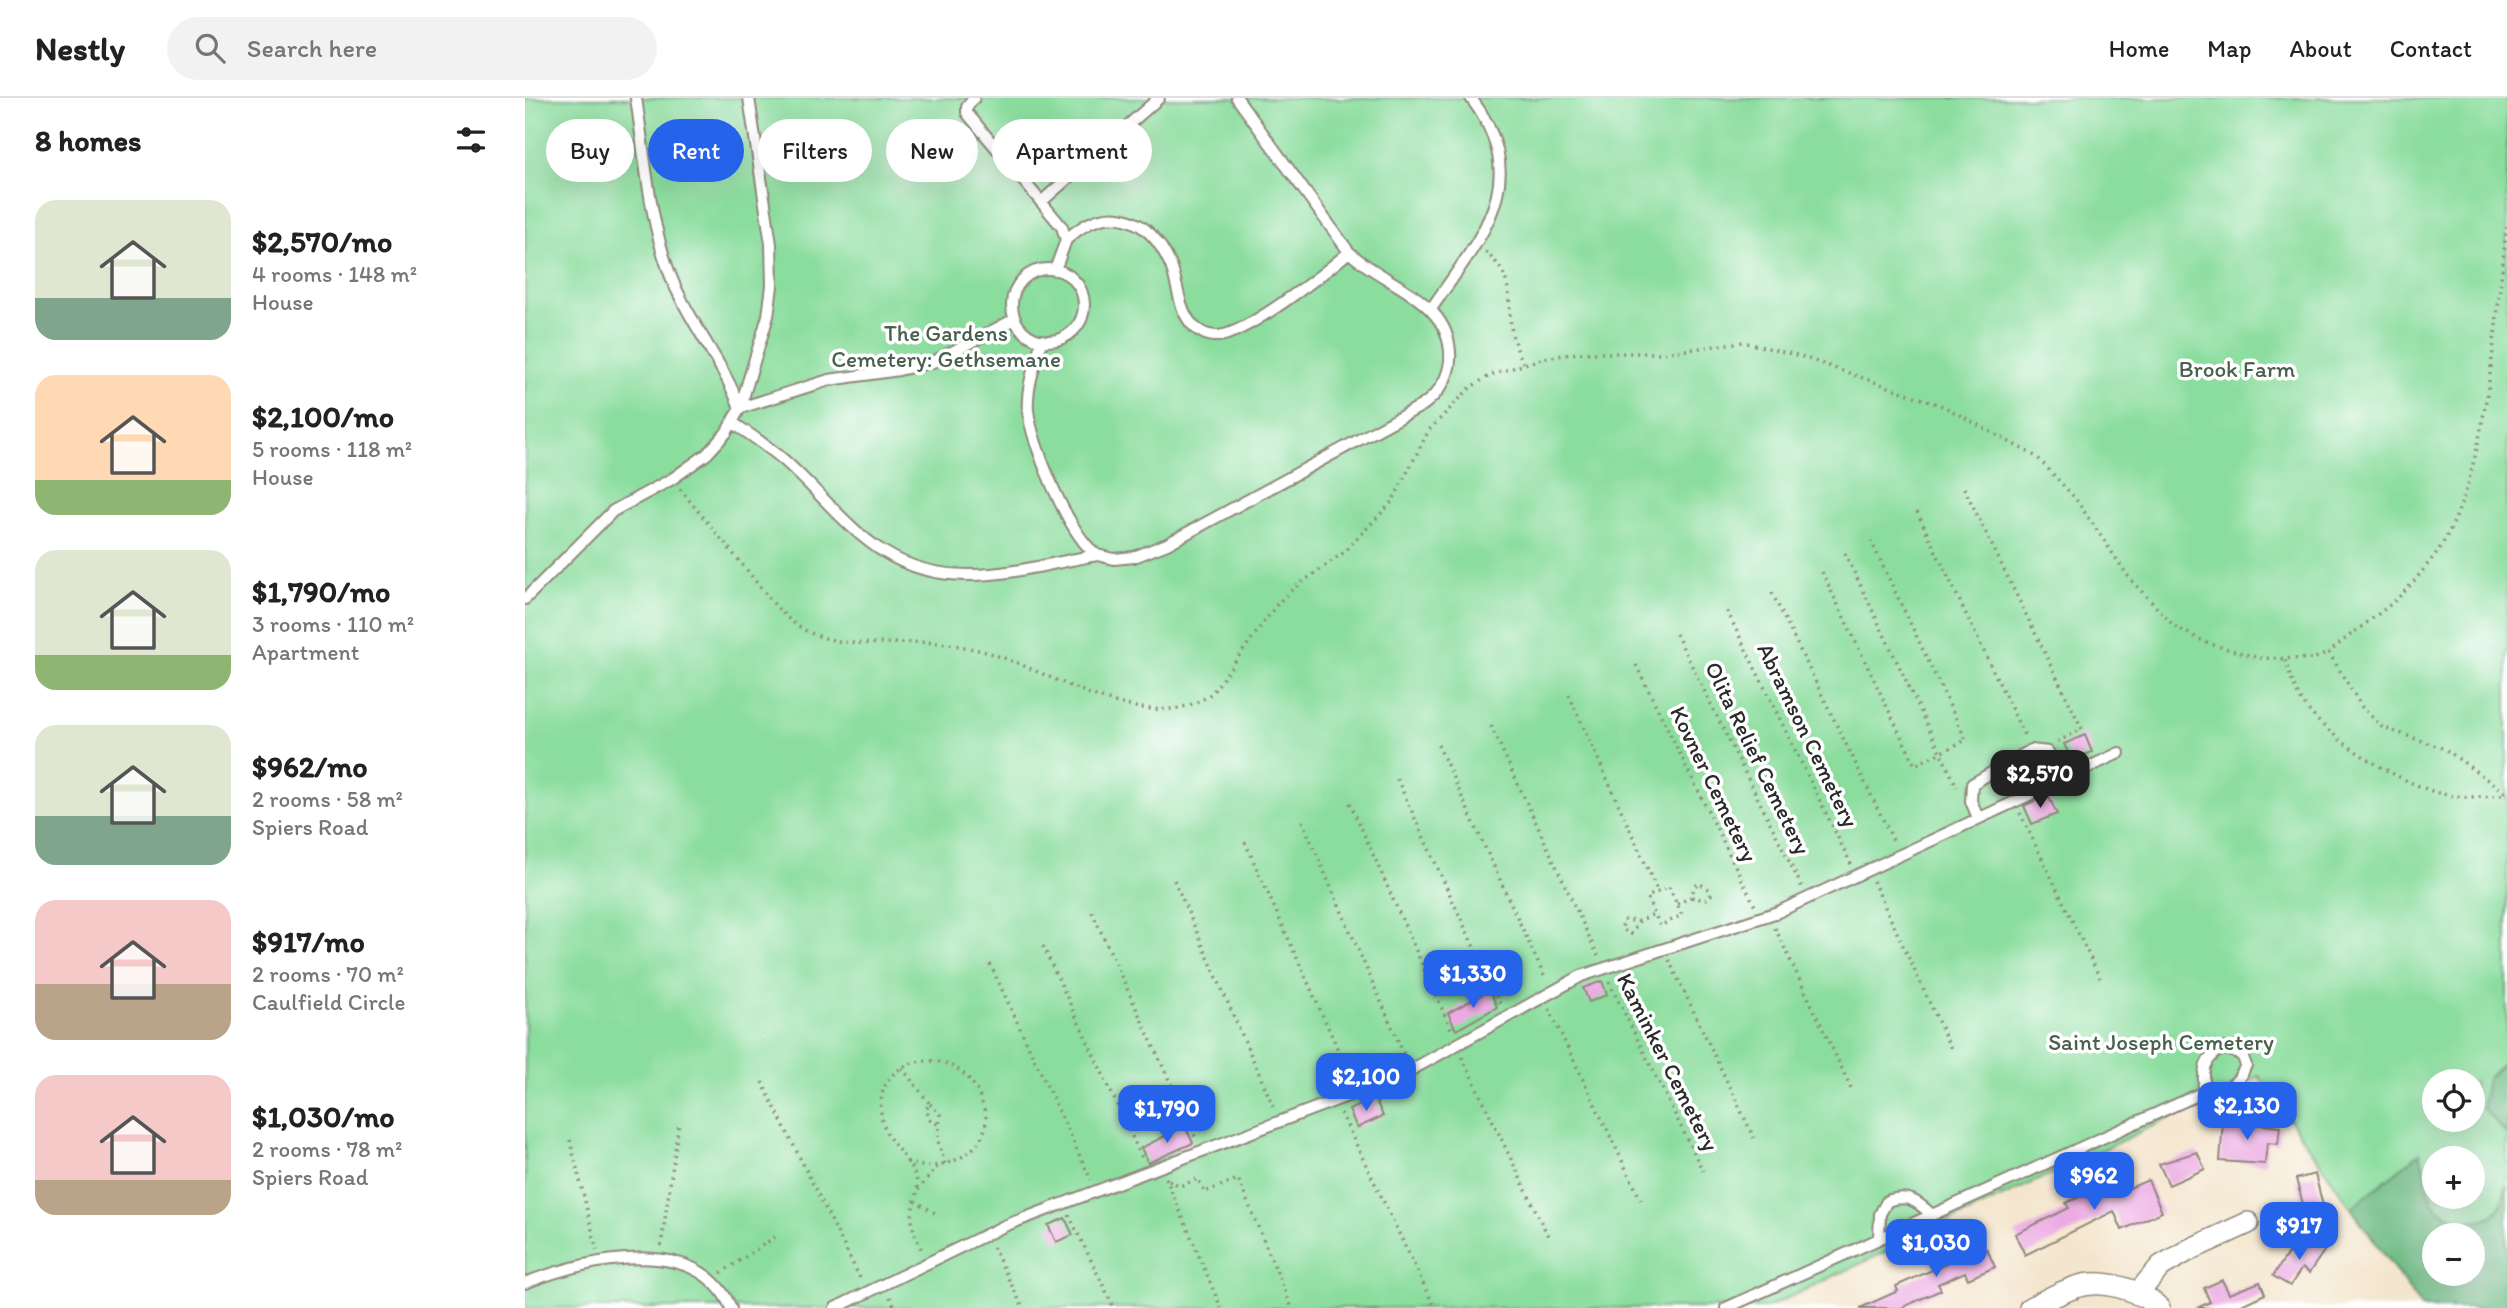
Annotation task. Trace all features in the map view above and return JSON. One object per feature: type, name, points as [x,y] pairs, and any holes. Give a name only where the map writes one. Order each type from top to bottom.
[{"type":"street","points":[[2137,1294],[2161,1266],[2248,1223]]},
{"type":"street","points":[[2033,1307],[2078,1286],[2111,1285],[2137,1294],[2159,1308]]},
{"type":"lane","points":[[636,98],[651,190],[670,273],[727,376],[740,408]]},
{"type":"lane","points":[[525,599],[613,511],[672,479],[714,447],[733,423],[740,408],[768,316],[772,286],[771,244],[749,98]]},
{"type":"lane","points":[[974,98],[967,107],[967,113],[1062,227],[1066,240]]},
{"type":"lane","points":[[1041,202],[1159,98]]},
{"type":"lane","points":[[733,423],[784,460],[859,537],[911,564],[941,573],[970,575],[1097,555],[1114,559],[1134,557],[1167,544],[1423,405],[1444,383],[1450,362],[1444,328],[1431,309],[1367,268],[1349,252],[1237,98]]},
{"type":"lane","points":[[1431,309],[1474,244],[1493,208],[1501,171],[1494,135],[1471,98]]},
{"type":"lane","points":[[1055,270],[1066,240],[1096,218],[1118,217],[1137,224],[1153,239],[1168,260],[1189,321],[1199,331],[1217,336],[1246,324],[1308,284],[1349,252]]},
{"type":"lane","points":[[1055,270],[1075,282],[1083,298],[1084,309],[1078,326],[1070,334],[1059,340],[1042,340],[1026,333],[1015,319],[1013,301],[1023,280],[1038,271],[1055,270]]},
{"type":"lane","points":[[740,408],[829,380],[922,365],[952,354],[1015,319]]},
{"type":"lane","points":[[1042,340],[1029,390],[1030,420],[1072,527],[1083,543],[1097,555]]},
{"type":"lane","points":[[1978,818],[1971,801],[1970,789],[1977,779],[2037,750],[2051,755],[2063,779]]},
{"type":"lane","points":[[835,1308],[987,1234],[1411,1071],[1548,994],[1602,968],[1765,917],[2119,752]]},
{"type":"lane","points":[[1726,1308],[2204,1092],[2225,1091],[2240,1080],[2246,1065],[2242,1055],[2224,1048],[2212,1054],[2203,1067],[2204,1092]]},
{"type":"lane","points":[[1879,1238],[1880,1214],[1887,1201],[1901,1197],[1916,1200],[1932,1216]]},
{"type":"lane","points":[[525,1283],[600,1263],[660,1259],[687,1266],[711,1279],[731,1308]]},
{"type":"path","points":[[672,479],[771,600],[799,627],[813,634],[855,643],[938,642],[960,646],[1000,656],[1077,691],[1115,703],[1183,706],[1200,702],[1212,693],[1279,603],[1364,534],[1392,502],[1429,430],[1471,387],[1491,375],[1578,353],[1665,353],[1743,342],[1800,356],[1943,406],[2037,457],[2075,498],[2130,579],[2174,626],[2233,652],[2285,660],[2312,659],[2329,653],[2403,594],[2436,554],[2457,515],[2470,475],[2479,429],[2496,330],[2507,227]]},
{"type":"path","points":[[1474,244],[1501,264],[1510,292],[1512,334],[1524,365]]},
{"type":"path","points":[[1917,512],[2037,750],[2082,729],[1964,488]]},
{"type":"path","points":[[1822,572],[1915,765],[1966,740],[1871,541]]},
{"type":"path","points":[[1845,553],[1956,786],[1971,801]]},
{"type":"path","points":[[1772,593],[1900,855]]},
{"type":"path","name":"Abramson Cemetery","points":[[1727,611],[1952,1051]]},
{"type":"path","name":"Olita Relief Cemetery","points":[[1677,634],[1808,898]]},
{"type":"path","points":[[2329,653],[2362,707],[2382,727],[2445,749],[2507,794]]},
{"type":"path","points":[[2285,660],[2292,683],[2305,706],[2340,738],[2378,764],[2434,792],[2488,798],[2507,794]]},
{"type":"path","name":"Kovner Cemetery","points":[[1636,665],[1852,1090]]},
{"type":"path","points":[[1569,695],[1658,892]]},
{"type":"path","name":"Kaminker Cemetery","points":[[1491,726],[1602,968],[1703,1171]]},
{"type":"path","points":[[1438,745],[1641,1200]]},
{"type":"path","points":[[1397,779],[1507,1019]]},
{"type":"path","points":[[2015,801],[2100,978]]},
{"type":"path","points":[[1350,803],[1458,1046],[1549,1238]]},
{"type":"path","points":[[1302,821],[1411,1071]]},
{"type":"path","points":[[1245,842],[1357,1093]]},
{"type":"path","points":[[1174,880],[1280,1122]]},
{"type":"path","points":[[1677,904],[1691,897],[1705,900],[1710,895],[1710,890],[1699,883],[1691,897]]},
{"type":"path","points":[[1669,887],[1682,915],[1660,926],[1647,897],[1658,892],[1669,887]]},
{"type":"path","points":[[1092,912],[1203,1153]]},
{"type":"path","points":[[1639,921],[1631,934],[1622,929],[1623,920],[1639,921],[1654,915]]},
{"type":"path","points":[[1043,946],[1149,1173]]},
{"type":"path","points":[[1663,947],[1754,1138]]},
{"type":"path","points":[[990,964],[1097,1192]]},
{"type":"path","points":[[907,1162],[922,1167],[945,1164],[972,1149],[982,1136],[985,1115],[979,1096],[964,1072],[950,1063],[925,1060],[902,1068],[885,1090],[881,1112],[891,1142],[907,1162],[918,1189]]},
{"type":"path","points":[[902,1068],[940,1114],[939,1145],[945,1164]]},
{"type":"path","points":[[762,1082],[867,1291]]},
{"type":"path","points":[[1335,1101],[1433,1304]]},
{"type":"path","points":[[930,1104],[926,1113],[932,1122],[938,1124]]},
{"type":"path","points":[[660,1259],[679,1123]]},
{"type":"path","points":[[569,1140],[600,1263]]},
{"type":"path","points":[[927,1262],[913,1228],[915,1201],[918,1189],[937,1166]]},
{"type":"path","points":[[1162,1168],[1221,1308]]},
{"type":"path","points":[[1167,1181],[1172,1179],[1180,1186],[1198,1179],[1205,1192],[1238,1179],[1292,1308]]},
{"type":"path","points":[[915,1201],[937,1214]]},
{"type":"path","points":[[1064,1204],[1114,1308]]},
{"type":"path","points":[[987,1234],[1023,1308]]},
{"type":"path","points":[[711,1279],[775,1237]]},
{"type":"green space","points":[[525,98],[2507,98],[2507,1308],[2422,1308],[2259,1076],[1766,1308],[525,1308]]},
{"type":"green space","points":[[2507,1060],[2507,1134],[2485,1111],[2487,1078]]},
{"type":"green space","points":[[2420,1153],[2422,1209],[2440,1209],[2458,1219],[2486,1218],[2497,1211],[2507,1184],[2507,1308],[2422,1308],[2351,1208]]},
{"type":"building","points":[[2085,735],[2092,752],[2072,761],[2064,744]]},
{"type":"building","points":[[2048,795],[2057,814],[2032,824],[2024,806]]},
{"type":"building","points":[[1602,981],[1607,995],[1589,1002],[1583,988]]},
{"type":"building","points":[[1490,990],[1497,1007],[1456,1030],[1448,1013]]},
{"type":"building","points":[[1375,1098],[1383,1116],[1357,1128],[1349,1110]]},
{"type":"building","points":[[2223,1120],[2280,1127],[2278,1144],[2267,1143],[2265,1164],[2220,1161]]},
{"type":"building","points":[[1185,1126],[1193,1143],[1148,1163],[1141,1148]]},
{"type":"building","points":[[2197,1152],[2205,1169],[2169,1185],[2159,1164]]},
{"type":"building","points":[[2112,1167],[2123,1191],[2148,1180],[2162,1212],[2122,1230],[2114,1211],[2025,1255],[2015,1234],[2069,1208],[2066,1203],[2104,1186],[2098,1174]]},
{"type":"building","points":[[2315,1174],[2325,1214],[2307,1218],[2296,1179]]},
{"type":"building","points":[[1065,1218],[1073,1235],[1056,1242],[1048,1225]]},
{"type":"building","points":[[2311,1238],[2326,1248],[2309,1273],[2302,1268],[2290,1286],[2273,1276],[2290,1250],[2299,1257]]},
{"type":"building","points":[[1969,1249],[1972,1255],[1987,1249],[1995,1267],[1968,1279],[1965,1272],[1938,1284],[1941,1290],[1901,1308],[1860,1308],[1898,1291],[1896,1286],[1946,1264],[1944,1259]]},
{"type":"building","points":[[2222,1280],[2229,1294],[2260,1282],[2265,1294],[2235,1308],[2197,1308],[2210,1302],[2204,1288]]},
{"type":"park label","name":"The Gardens Cemetery: Gethsemane","points":[[946,346]]},
{"type":"park label","name":"Brook Farm","points":[[2237,369]]},
{"type":"park label","name":"Saint Joseph Cemetery","points":[[2161,1042]]}]
